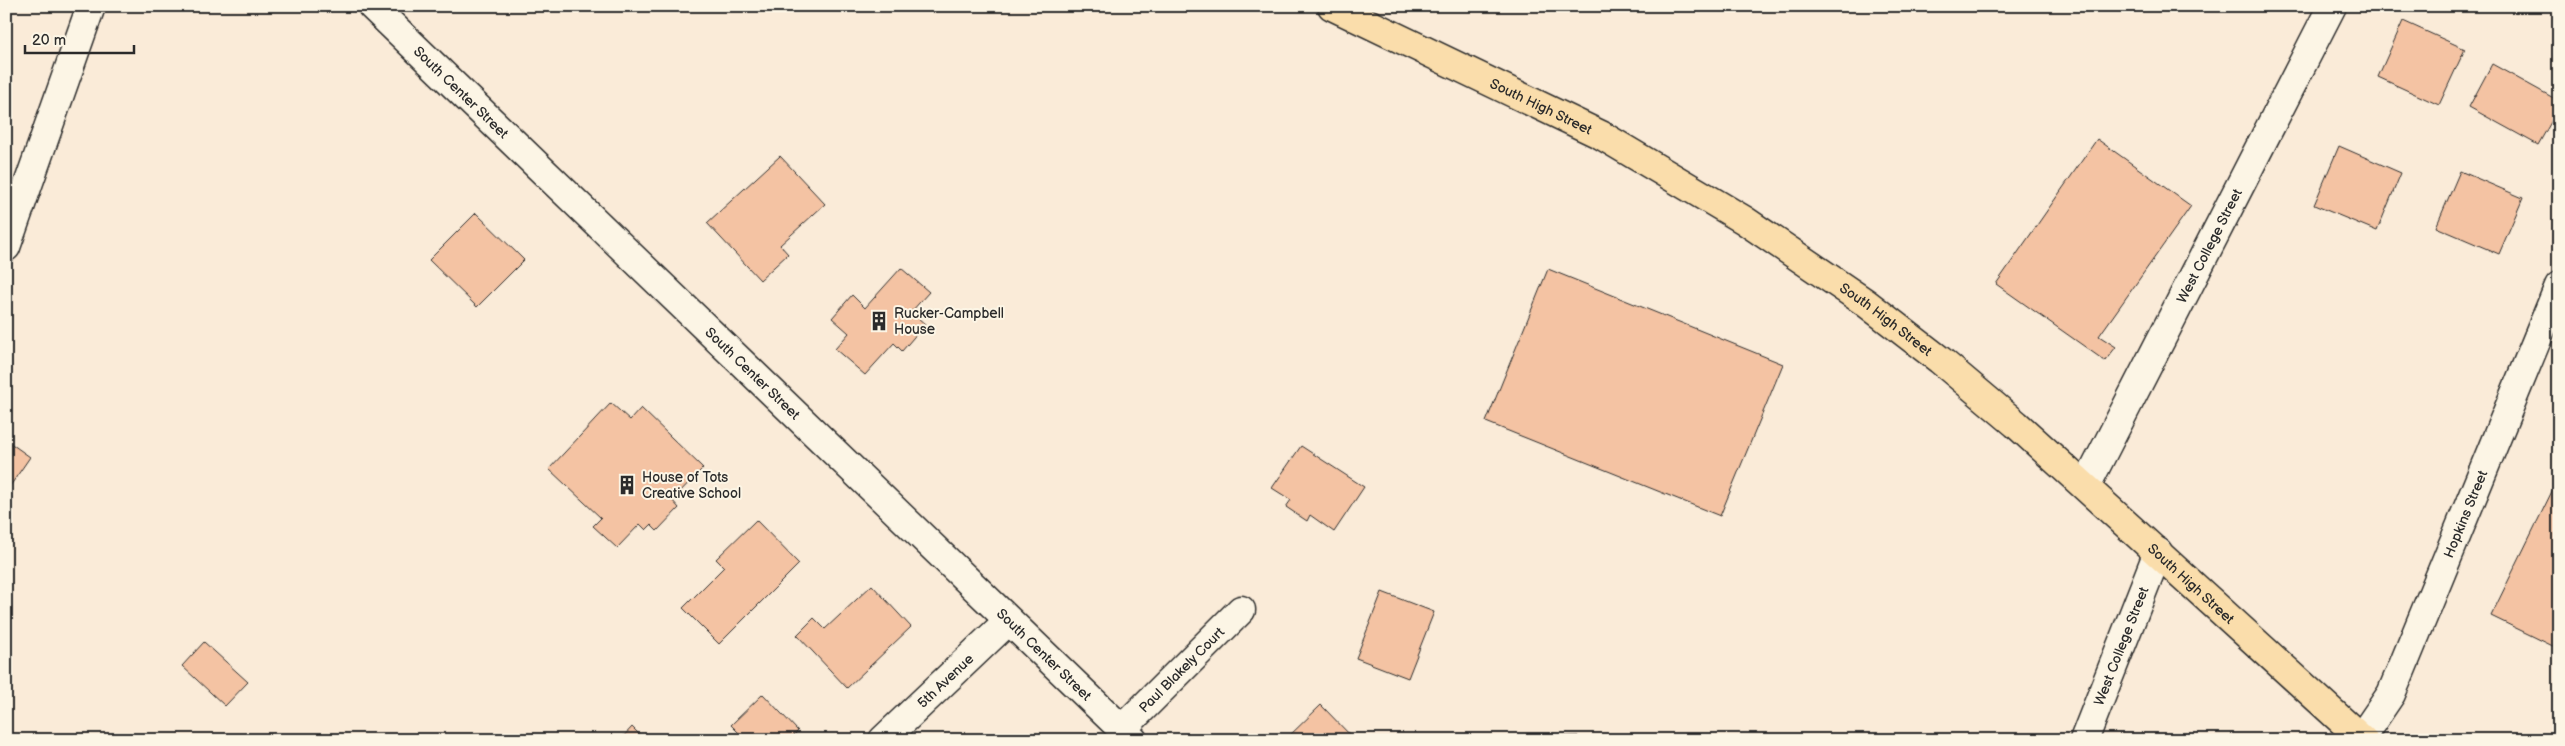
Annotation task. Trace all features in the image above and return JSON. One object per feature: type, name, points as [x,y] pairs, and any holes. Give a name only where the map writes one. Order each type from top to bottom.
[{"type":"main road","name":"South High Street","points":[[1332,6],[1576,122],[1670,174],[1744,220],[1901,329],[2016,424],[2086,486],[2362,739]]},
{"type":"street","points":[[6,247],[91,6]]},
{"type":"street","name":"South Center Street","points":[[372,6],[1008,621],[1128,734]]},
{"type":"street","name":"West College Street","points":[[2086,486],[2332,6]]},
{"type":"street","name":"Hopkins Street","points":[[2362,739],[2391,694],[2559,286]]},
{"type":"street","name":"West College Street","points":[[2084,740],[2158,552]]},
{"type":"street","name":"Paul Blakely Court","points":[[1128,734],[1241,610]]},
{"type":"street","name":"5th Avenue","points":[[883,740],[1008,621]]},
{"type":"building","points":[[2403,21],[2465,49],[2439,105],[2378,77]]},
{"type":"building","points":[[2492,64],[2559,101],[2559,108],[2538,145],[2469,107]]},
{"type":"building","points":[[2097,139],[2191,206],[2099,336],[2116,347],[2105,361],[1996,284]]},
{"type":"building","points":[[2339,146],[2401,173],[2377,231],[2314,205]]},
{"type":"building","points":[[780,156],[825,204],[780,245],[788,254],[760,280],[707,223]]},
{"type":"building","points":[[2460,171],[2523,198],[2499,254],[2436,227]]},
{"type":"building","points":[[476,213],[524,260],[477,307],[429,260]]},
{"type":"building","name":"Rucker-Campbell House","points":[[901,268],[929,292],[911,312],[925,324],[902,351],[894,343],[865,375],[835,349],[849,333],[832,318],[852,295],[865,308]]},
{"type":"building","points":[[1548,269],[1783,364],[1720,516],[1486,422]]},
{"type":"building","name":"House of Tots Creative School","points":[[611,403],[630,420],[641,408],[703,468],[672,500],[679,508],[657,531],[651,525],[646,530],[640,524],[617,548],[593,526],[601,518],[549,469]]},
{"type":"building","points":[[6,440],[30,457],[6,492]]},
{"type":"building","points":[[1301,446],[1364,487],[1334,532],[1310,515],[1307,521],[1286,507],[1291,500],[1272,488]]},
{"type":"building","points":[[2559,477],[2559,649],[2491,616]]},
{"type":"building","points":[[756,520],[799,564],[719,644],[683,608],[724,567],[716,559]]},
{"type":"building","points":[[872,585],[911,627],[847,688],[797,635],[814,618],[825,629]]},
{"type":"building","points":[[1382,592],[1434,612],[1408,678],[1356,658]]},
{"type":"building","points":[[204,642],[248,682],[225,706],[182,666]]},
{"type":"building","points":[[763,694],[798,731],[789,740],[746,740],[731,725]]},
{"type":"building","points":[[1321,705],[1355,740],[1285,740]]},
{"type":"building","points":[[632,727],[645,740],[620,740]]},
{"type":"building","points":[[1578,736],[1578,740],[1519,740],[1519,737]]},
{"type":"place","name":"Rucker-Campbell House","points":[[879,321]]},
{"type":"place","name":"House of Tots Creative School","points":[[627,485]]}]
